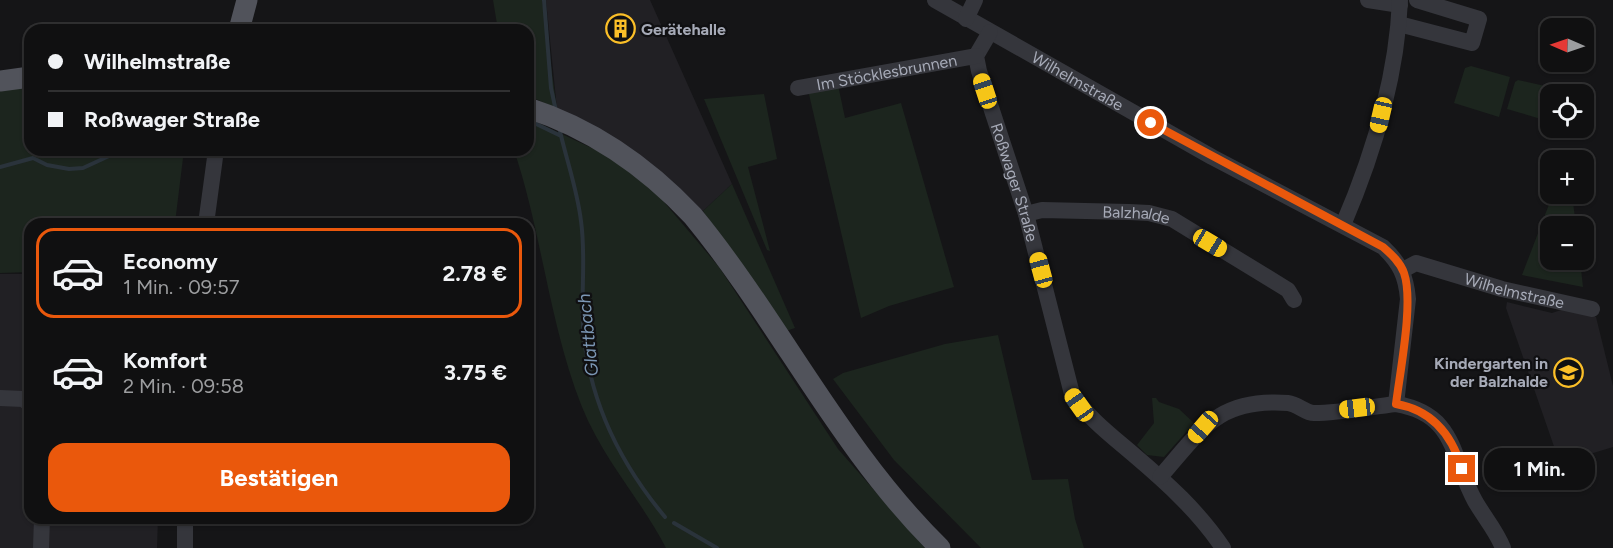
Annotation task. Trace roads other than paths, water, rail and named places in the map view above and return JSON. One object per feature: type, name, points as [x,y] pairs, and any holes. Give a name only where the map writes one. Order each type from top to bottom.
[{"type":"main road","points":[[241,24],[247,0]]},
{"type":"main road","points":[[0,81],[24,78]]},
{"type":"main road","points":[[534,110],[558,118],[596,137],[639,165],[693,216],[837,424],[918,526],[940,548]]},
{"type":"street","name":"Wilhelmstraße","points":[[935,0],[1212,157],[1383,247],[1403,270],[1416,263],[1502,289],[1592,309]]},
{"type":"street","points":[[966,19],[975,0]]},
{"type":"street","points":[[1343,225],[1377,132],[1399,24],[1400,2],[1368,0]]},
{"type":"street","points":[[1399,24],[1472,43],[1479,18],[1417,0]]},
{"type":"street","points":[[976,56],[990,32]]},
{"type":"street","name":"Im Stöcklesbrunnen","points":[[798,88],[976,56]]},
{"type":"street","name":"Roßwager Straße","points":[[976,56],[1026,214],[1072,394],[1090,417],[1160,477],[1207,525],[1223,548]]},
{"type":"street","points":[[207,218],[215,156]]},
{"type":"street","name":"Balzhalde","points":[[1026,214],[1042,210],[1129,212],[1172,219],[1288,290],[1294,300]]},
{"type":"street","points":[[1396,404],[1408,299],[1403,270]]},
{"type":"street","points":[[0,398],[24,400]]},
{"type":"street","points":[[1160,477],[1203,427],[1215,416],[1231,409],[1288,403],[1310,414],[1396,404],[1422,411],[1449,436],[1470,492],[1503,548]]},
{"type":"street","points":[[41,548],[42,524]]},
{"type":"street","points":[[185,524],[185,548]]},
{"type":"waterway","points":[[544,0],[551,88],[556,111]]},
{"type":"waterway","points":[[534,123],[561,136]]},
{"type":"waterway","name":"Glattbach","points":[[559,127],[581,221],[583,326],[591,378],[599,404],[620,451],[633,474],[665,517]]},
{"type":"waterway","points":[[0,167],[33,158],[47,165],[69,169],[83,168],[109,156]]},
{"type":"waterway","name":"Glattbach","points":[[674,523],[717,548]]},
{"type":"place","name":"Gerätehalle","points":[[620,29]]},
{"type":"place","name":"Kindergarten in der Balzhalde","points":[[1569,372]]}]
